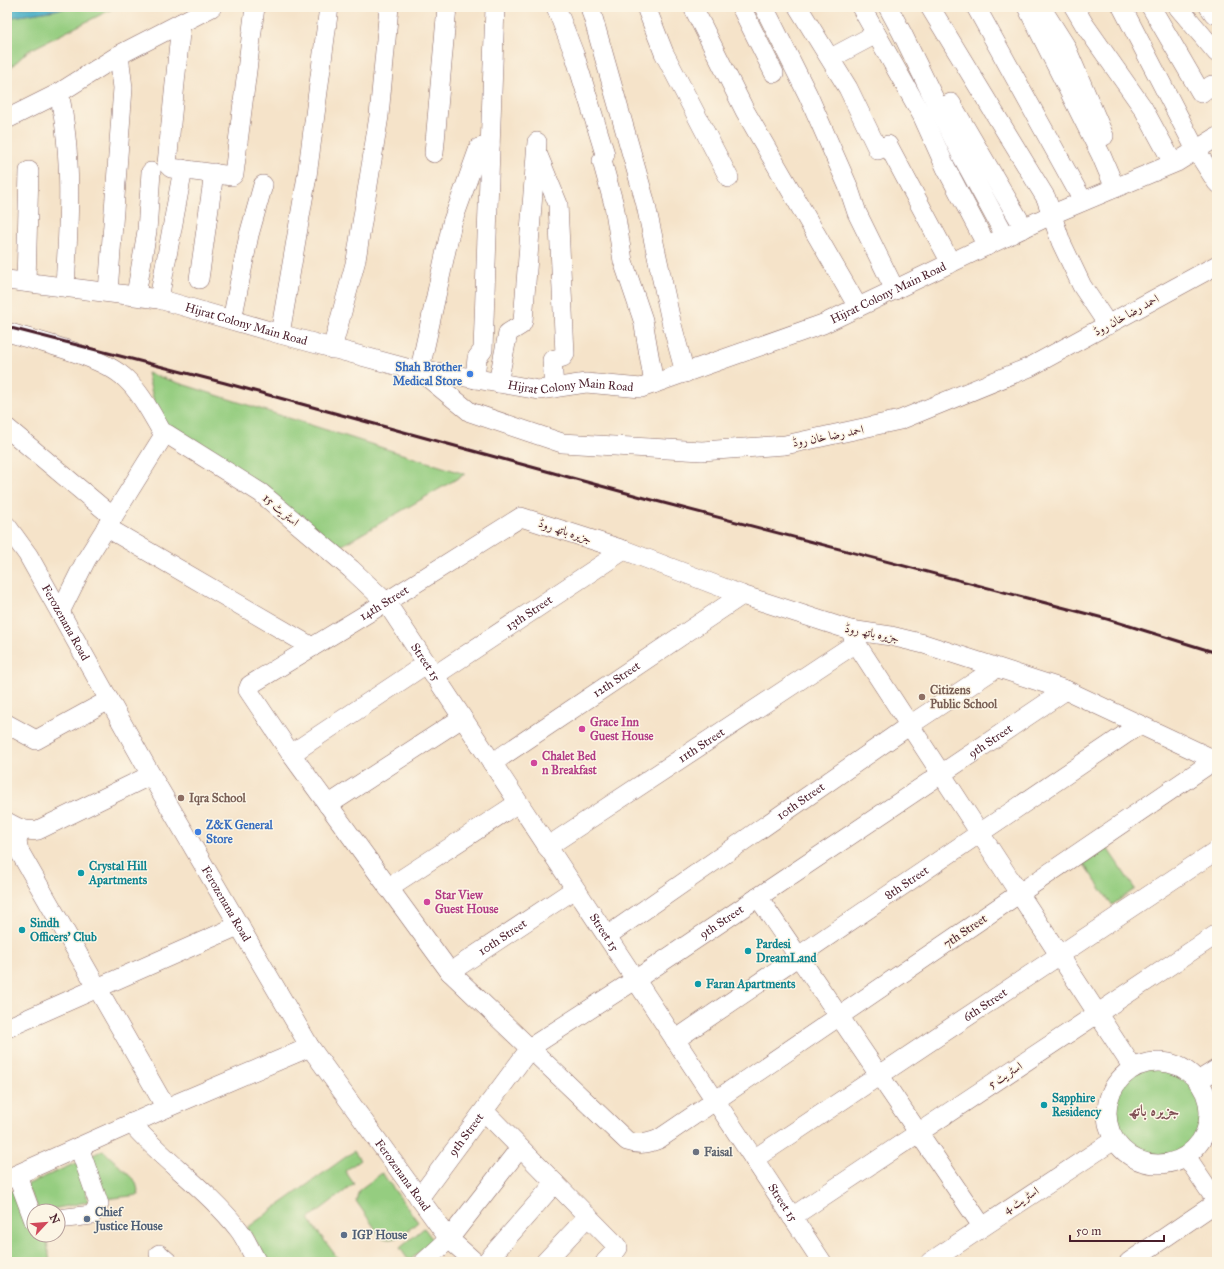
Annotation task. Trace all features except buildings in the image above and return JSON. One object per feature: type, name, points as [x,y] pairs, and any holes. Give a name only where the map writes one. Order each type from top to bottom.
[{"type":"street","points":[[7,119],[59,93],[119,55],[212,7]]},
{"type":"street","points":[[181,23],[167,164],[171,168],[232,176],[234,174],[255,7]]},
{"type":"street","points":[[280,334],[307,176],[329,7]]},
{"type":"street","points":[[332,349],[356,260],[378,116],[390,7]]},
{"type":"street","points":[[434,153],[447,7]]},
{"type":"street","points":[[475,379],[477,358],[482,350],[495,7]]},
{"type":"street","points":[[556,7],[575,56],[605,154],[602,161],[614,205],[623,261],[643,320],[654,384]]},
{"type":"street","points":[[590,7],[645,201],[670,321],[685,373]]},
{"type":"street","points":[[646,7],[664,53],[729,178]]},
{"type":"street","points":[[693,7],[745,111],[858,307]]},
{"type":"street","points":[[741,7],[774,73]]},
{"type":"street","points":[[764,7],[811,101],[848,186],[857,213],[895,290]]},
{"type":"street","points":[[862,7],[922,115],[946,168],[987,246]]},
{"type":"street","points":[[888,7],[963,158],[1006,236]]},
{"type":"street","points":[[930,7],[1046,198],[1053,214],[1061,242],[1079,279],[1108,325]]},
{"type":"street","points":[[976,7],[1083,201]]},
{"type":"street","points":[[1027,7],[1121,185]]},
{"type":"street","points":[[1041,7],[1065,45],[1102,132],[1121,185]]},
{"type":"street","points":[[1074,7],[1084,24],[1143,108],[1172,163]]},
{"type":"street","points":[[1122,7],[1196,150],[1217,183]]},
{"type":"street","points":[[1151,7],[1201,92],[1212,85],[1217,92]]},
{"type":"street","points":[[1178,7],[1217,53]]},
{"type":"street","points":[[803,8],[848,88],[878,150],[888,145],[951,263]]},
{"type":"street","points":[[831,58],[876,34]]},
{"type":"street","points":[[108,292],[123,88],[119,55]]},
{"type":"street","points":[[59,93],[66,124],[69,209],[65,286]]},
{"type":"street","points":[[939,109],[951,103],[1024,228]]},
{"type":"street","name":"Hijrat Colony Main Road","points":[[7,280],[65,286],[159,299],[332,349],[420,371],[539,390],[586,383],[640,388],[823,324],[1053,214],[1172,163],[1217,137]]},
{"type":"street","points":[[420,371],[452,223],[479,148],[490,145]]},
{"type":"street","points":[[498,383],[508,333],[522,324],[537,147],[558,204],[565,354],[563,357],[552,360],[554,388]]},
{"type":"street","points":[[159,299],[183,169]]},
{"type":"street","points":[[26,282],[29,171]]},
{"type":"street","points":[[136,295],[147,231],[151,172]]},
{"type":"street","points":[[199,279],[214,173]]},
{"type":"street","points":[[232,320],[249,235],[263,185]]},
{"type":"street","name":"احمد رضا خان روڈ","points":[[420,371],[470,412],[562,443],[702,451],[785,445],[900,420],[1037,364],[1217,265]]},
{"type":"street","points":[[7,332],[63,349],[105,365],[118,372],[133,387],[164,435],[86,560],[60,612]]},
{"type":"street","points":[[7,428],[110,522],[312,647]]},
{"type":"street","name":"اسٹریٹ 15","points":[[164,435],[167,434],[261,493],[351,569],[386,602]]},
{"type":"street","name":"14th Street","points":[[248,690],[250,685],[386,602],[521,516]]},
{"type":"street","name":"جزیرہ باتھ روڈ","points":[[521,516],[624,550],[853,637],[891,636],[924,644],[1066,690],[1216,760]]},
{"type":"street","name":"Ferozenana Road","points":[[7,526],[28,555],[151,775],[310,1047],[449,1239],[475,1262]]},
{"type":"street","name":"13th Street","points":[[291,754],[624,550]]},
{"type":"street","name":"12th Street","points":[[492,763],[742,595]]},
{"type":"street","name":"Street 15","points":[[386,602],[822,1262]]},
{"type":"street","points":[[853,637],[1132,1068]]},
{"type":"street","name":"11th Street","points":[[548,847],[853,637]]},
{"type":"street","name":"10th Street","points":[[606,936],[910,725],[996,668]]},
{"type":"street","name":"7th Street","points":[[248,690],[291,754],[450,972],[531,1047],[627,1140],[637,1144],[649,1144],[659,1139],[1216,760]]},
{"type":"street","name":"9th Street","points":[[419,1198],[531,1047],[635,980],[1066,690]]},
{"type":"street","points":[[7,724],[36,740],[109,700]]},
{"type":"street","points":[[328,805],[462,718]]},
{"type":"street","name":"8th Street","points":[[675,1040],[1139,725]]},
{"type":"street","points":[[14,826],[28,831],[38,830],[151,775]]},
{"type":"street","points":[[388,888],[518,803]]},
{"type":"street","points":[[14,826],[18,849],[166,1108]]},
{"type":"street","name":"6th Street","points":[[754,1159],[1217,850]]},
{"type":"street","name":"10th Street","points":[[450,972],[575,889]]},
{"type":"street","points":[[758,897],[982,1226]]},
{"type":"street","points":[[7,1028],[240,925]]},
{"type":"street","name":"اسٹریٹ 5","points":[[792,1217],[1217,934]]},
{"type":"street","points":[[26,1205],[12,1177],[166,1108],[310,1047]]},
{"type":"street","points":[[1151,1061],[1168,1062],[1185,1069],[1198,1081],[1206,1096],[1210,1112],[1208,1123],[1199,1144],[1186,1156],[1172,1163],[1155,1164],[1139,1161],[1129,1155],[1114,1140],[1108,1124],[1107,1107],[1111,1091],[1120,1077],[1132,1068],[1151,1061]]},
{"type":"street","points":[[1198,1081],[1217,1068]]},
{"type":"street","points":[[484,1111],[618,1248],[605,1262]]},
{"type":"street","points":[[131,1124],[147,1142],[210,1199],[239,1230],[257,1262]]},
{"type":"street","name":"اسٹریٹ 4","points":[[930,1262],[982,1226],[1114,1140]]},
{"type":"street","points":[[66,1218],[92,1215],[99,1204],[79,1147]]},
{"type":"street","points":[[424,1262],[449,1239],[520,1148]]},
{"type":"street","points":[[1129,1262],[1217,1202],[1186,1156]]},
{"type":"street","points":[[486,1262],[555,1183]]},
{"type":"street","points":[[545,1262],[588,1216]]},
{"type":"green space","points":[[73,7],[116,7],[28,51],[7,71],[7,29],[13,17]]},
{"type":"green space","points":[[147,373],[465,474],[334,550],[160,426]]},
{"type":"green space","points":[[1107,848],[1135,889],[1112,905],[1083,863]]},
{"type":"green space","points":[[1158,1062],[1178,1066],[1186,1070],[1194,1077],[1201,1085],[1205,1093],[1209,1113],[1205,1133],[1201,1141],[1194,1149],[1186,1156],[1178,1160],[1158,1164],[1138,1160],[1130,1156],[1122,1149],[1115,1141],[1111,1133],[1107,1113],[1111,1093],[1115,1085],[1122,1077],[1130,1070],[1138,1066]]},
{"type":"green space","points":[[103,1150],[136,1182],[139,1195],[105,1199],[89,1157]]},
{"type":"green space","points":[[354,1151],[360,1160],[345,1171],[354,1184],[308,1219],[340,1261],[269,1262],[247,1228]]},
{"type":"green space","points":[[78,1162],[88,1200],[87,1202],[66,1206],[66,1203],[35,1203],[26,1185]]},
{"type":"green space","points":[[382,1173],[418,1222],[401,1236],[392,1239],[381,1237],[356,1201],[359,1190]]},
{"type":"green space","points":[[16,1189],[26,1209],[26,1243],[47,1243],[50,1262],[9,1262],[7,1260],[7,1193]]},
{"type":"green space","points":[[424,1228],[433,1240],[409,1261],[400,1248]]},
{"type":"water","points":[[7,7],[73,7],[13,17],[7,29]]},
{"type":"railway","points":[[7,327],[225,383],[656,501],[1107,619],[1217,653]]},
{"type":"place","name":"Shah Brother Medical Store","points":[[470,374]]},
{"type":"place","name":"Citizens Public School","points":[[922,697]]},
{"type":"place","name":"Grace Inn Guest House","points":[[582,729]]},
{"type":"place","name":"Chalet Bed n Breakfast","points":[[534,763]]},
{"type":"place","name":"Iqra School","points":[[181,798]]},
{"type":"place","name":"Z&K General Store","points":[[198,832]]},
{"type":"place","name":"Crystal Hill Apartments","points":[[81,873]]},
{"type":"place","name":"Star View Guest House","points":[[427,902]]},
{"type":"place","name":"Sindh Officers' Club","points":[[22,930]]},
{"type":"place","name":"Pardesi DreamLand","points":[[748,951]]},
{"type":"place","name":"Faran Apartments","points":[[698,984]]},
{"type":"place","name":"Sapphire Residency","points":[[1044,1105]]},
{"type":"place","name":"Faisal","points":[[696,1152]]},
{"type":"place","name":"Chief Justice House","points":[[87,1219]]},
{"type":"place","name":"IGP House","points":[[344,1235]]},
{"type":"district","name":"جزیرہ باتھ","points":[[1154,1110]]}]
